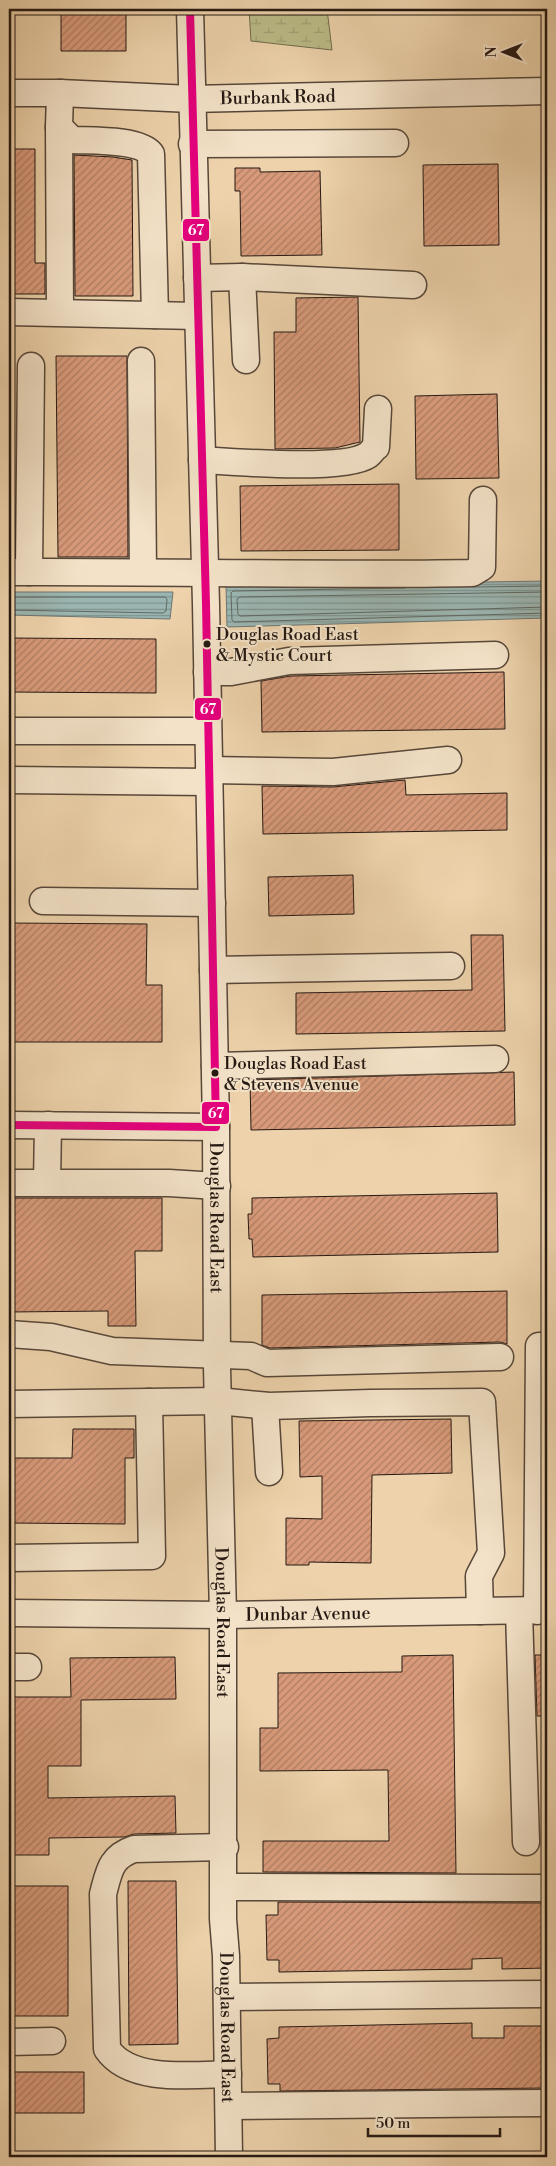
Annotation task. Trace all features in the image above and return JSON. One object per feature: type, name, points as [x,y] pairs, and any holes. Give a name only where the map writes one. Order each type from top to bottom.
[{"type":"street","name":"Douglas Road East","points":[[190,9],[192,144],[205,572],[215,1066],[217,1354],[223,1615],[225,1888],[223,1919],[227,1997],[229,2157]]},
{"type":"street","name":"Burbank Road","points":[[9,93],[60,93],[191,99],[547,92]]},
{"type":"street","points":[[60,93],[60,312]]},
{"type":"street","points":[[59,127],[72,140],[134,145],[146,149],[151,154],[155,315]]},
{"type":"street","points":[[192,144],[395,143]]},
{"type":"street","points":[[196,278],[242,277],[413,285]]},
{"type":"street","points":[[242,277],[246,360]]},
{"type":"street","points":[[9,312],[197,316]]},
{"type":"street","points":[[140,361],[144,572]]},
{"type":"street","points":[[31,366],[19,572],[205,572],[364,575],[472,573],[482,567],[483,500]]},
{"type":"street","points":[[202,460],[303,464],[347,462],[367,456],[376,447],[378,409]]},
{"type":"street","points":[[207,672],[231,672],[289,662],[495,655]]},
{"type":"street","points":[[9,731],[208,731]]},
{"type":"street","points":[[9,780],[333,772],[448,760]]},
{"type":"street","points":[[43,901],[212,903]]},
{"type":"street","points":[[213,970],[452,966]]},
{"type":"street","points":[[215,1066],[494,1060]]},
{"type":"street","points":[[9,1125],[216,1127]]},
{"type":"street","points":[[47,1183],[48,1125]]},
{"type":"street","points":[[9,1183],[217,1186]]},
{"type":"street","points":[[9,1334],[51,1338],[112,1350],[251,1356],[267,1363],[500,1357]]},
{"type":"street","points":[[526,1842],[534,1611],[539,1346],[547,1346]]},
{"type":"street","points":[[9,1404],[218,1401],[265,1406],[482,1402],[491,1554],[479,1576],[480,1611]]},
{"type":"street","points":[[9,1558],[152,1556],[149,1402]]},
{"type":"street","points":[[265,1406],[269,1472]]},
{"type":"street","name":"Dunbar Avenue","points":[[9,1613],[223,1615],[534,1611]]},
{"type":"street","points":[[224,1847],[134,1849],[120,1854],[109,1871],[103,1894],[107,2048],[114,2059],[136,2069],[164,2076],[228,2074]]},
{"type":"street","points":[[225,1888],[547,1888]]},
{"type":"street","points":[[227,1997],[547,1994]]},
{"type":"street","points":[[9,2042],[52,2041]]},
{"type":"street","points":[[229,2106],[547,2103]]},
{"type":"green space","points":[[249,9],[327,9],[332,50],[251,41]]},
{"type":"water","points":[[547,581],[547,618],[227,627],[226,586]]},
{"type":"water","points":[[9,592],[173,592],[170,619],[9,615]]},
{"type":"building","points":[[61,9],[126,9],[126,51],[61,51]]},
{"type":"building","points":[[9,149],[35,149],[35,263],[45,263],[45,294],[9,294]]},
{"type":"building","points":[[74,155],[132,160],[133,296],[75,296]]},
{"type":"building","points":[[498,164],[499,245],[424,246],[423,165]]},
{"type":"building","points":[[235,168],[260,168],[260,172],[320,171],[322,255],[241,256],[240,191],[235,191]]},
{"type":"building","points":[[358,297],[360,442],[335,448],[275,449],[274,332],[296,332],[296,298]]},
{"type":"building","points":[[56,356],[127,356],[128,557],[58,557]]},
{"type":"building","points":[[497,394],[499,478],[416,479],[415,396]]},
{"type":"building","points":[[399,484],[399,550],[241,551],[240,486]]},
{"type":"building","points":[[9,638],[156,639],[156,693],[9,692]]},
{"type":"building","points":[[504,672],[505,729],[262,732],[261,681],[291,676]]},
{"type":"building","points":[[405,780],[406,795],[507,793],[507,830],[263,834],[262,786],[333,787]]},
{"type":"building","points":[[353,875],[354,914],[269,916],[268,877]]},
{"type":"building","points":[[9,923],[147,924],[146,985],[162,985],[162,1042],[9,1042]]},
{"type":"building","points":[[471,935],[503,935],[505,1031],[296,1034],[296,993],[472,990]]},
{"type":"building","points":[[514,1072],[515,1125],[251,1130],[250,1080]]},
{"type":"building","points":[[497,1193],[498,1252],[253,1257],[252,1239],[249,1239],[248,1214],[252,1214],[252,1198]]},
{"type":"building","points":[[9,1198],[162,1198],[162,1251],[135,1251],[136,1326],[108,1326],[108,1311],[9,1312]]},
{"type":"building","points":[[507,1291],[507,1344],[500,1342],[270,1348],[262,1345],[262,1295]]},
{"type":"building","points":[[451,1419],[452,1473],[372,1475],[371,1563],[309,1562],[309,1565],[286,1565],[286,1518],[322,1519],[322,1476],[300,1477],[299,1421]]},
{"type":"building","points":[[73,1429],[134,1429],[134,1458],[125,1458],[125,1524],[9,1523],[9,1458],[72,1458]]},
{"type":"building","points":[[453,1655],[456,1873],[263,1872],[263,1841],[389,1841],[388,1770],[260,1771],[260,1728],[278,1728],[278,1673],[402,1672],[402,1656]]},
{"type":"building","points":[[535,1655],[547,1655],[547,1716],[537,1716]]},
{"type":"building","points":[[175,1657],[176,1699],[81,1700],[81,1766],[48,1766],[48,1798],[175,1796],[176,1833],[134,1834],[124,1837],[49,1838],[49,1855],[9,1855],[9,1697],[71,1697],[70,1658]]},
{"type":"building","points":[[128,1881],[176,1881],[178,2044],[129,2045]]},
{"type":"building","points":[[9,1886],[68,1886],[68,2016],[9,2016]]},
{"type":"building","points":[[278,1902],[547,1903],[547,1968],[502,1969],[502,1958],[472,1959],[472,1969],[279,1972],[279,1960],[267,1960],[266,1915],[278,1915]]},
{"type":"building","points":[[472,2023],[472,2038],[504,2038],[504,2026],[547,2026],[547,2088],[280,2091],[280,2084],[268,2084],[267,2039],[279,2038],[279,2027]]},
{"type":"building","points":[[9,2072],[84,2072],[84,2113],[9,2113]]},
{"type":"transit line","name":"67","points":[[9,1125],[216,1127],[206,604],[190,9]]},
{"type":"place","name":"Douglas Road East & Mystic Court","points":[[207,644]]},
{"type":"place","name":"Douglas Road East & Stevens Avenue","points":[[215,1073]]}]
